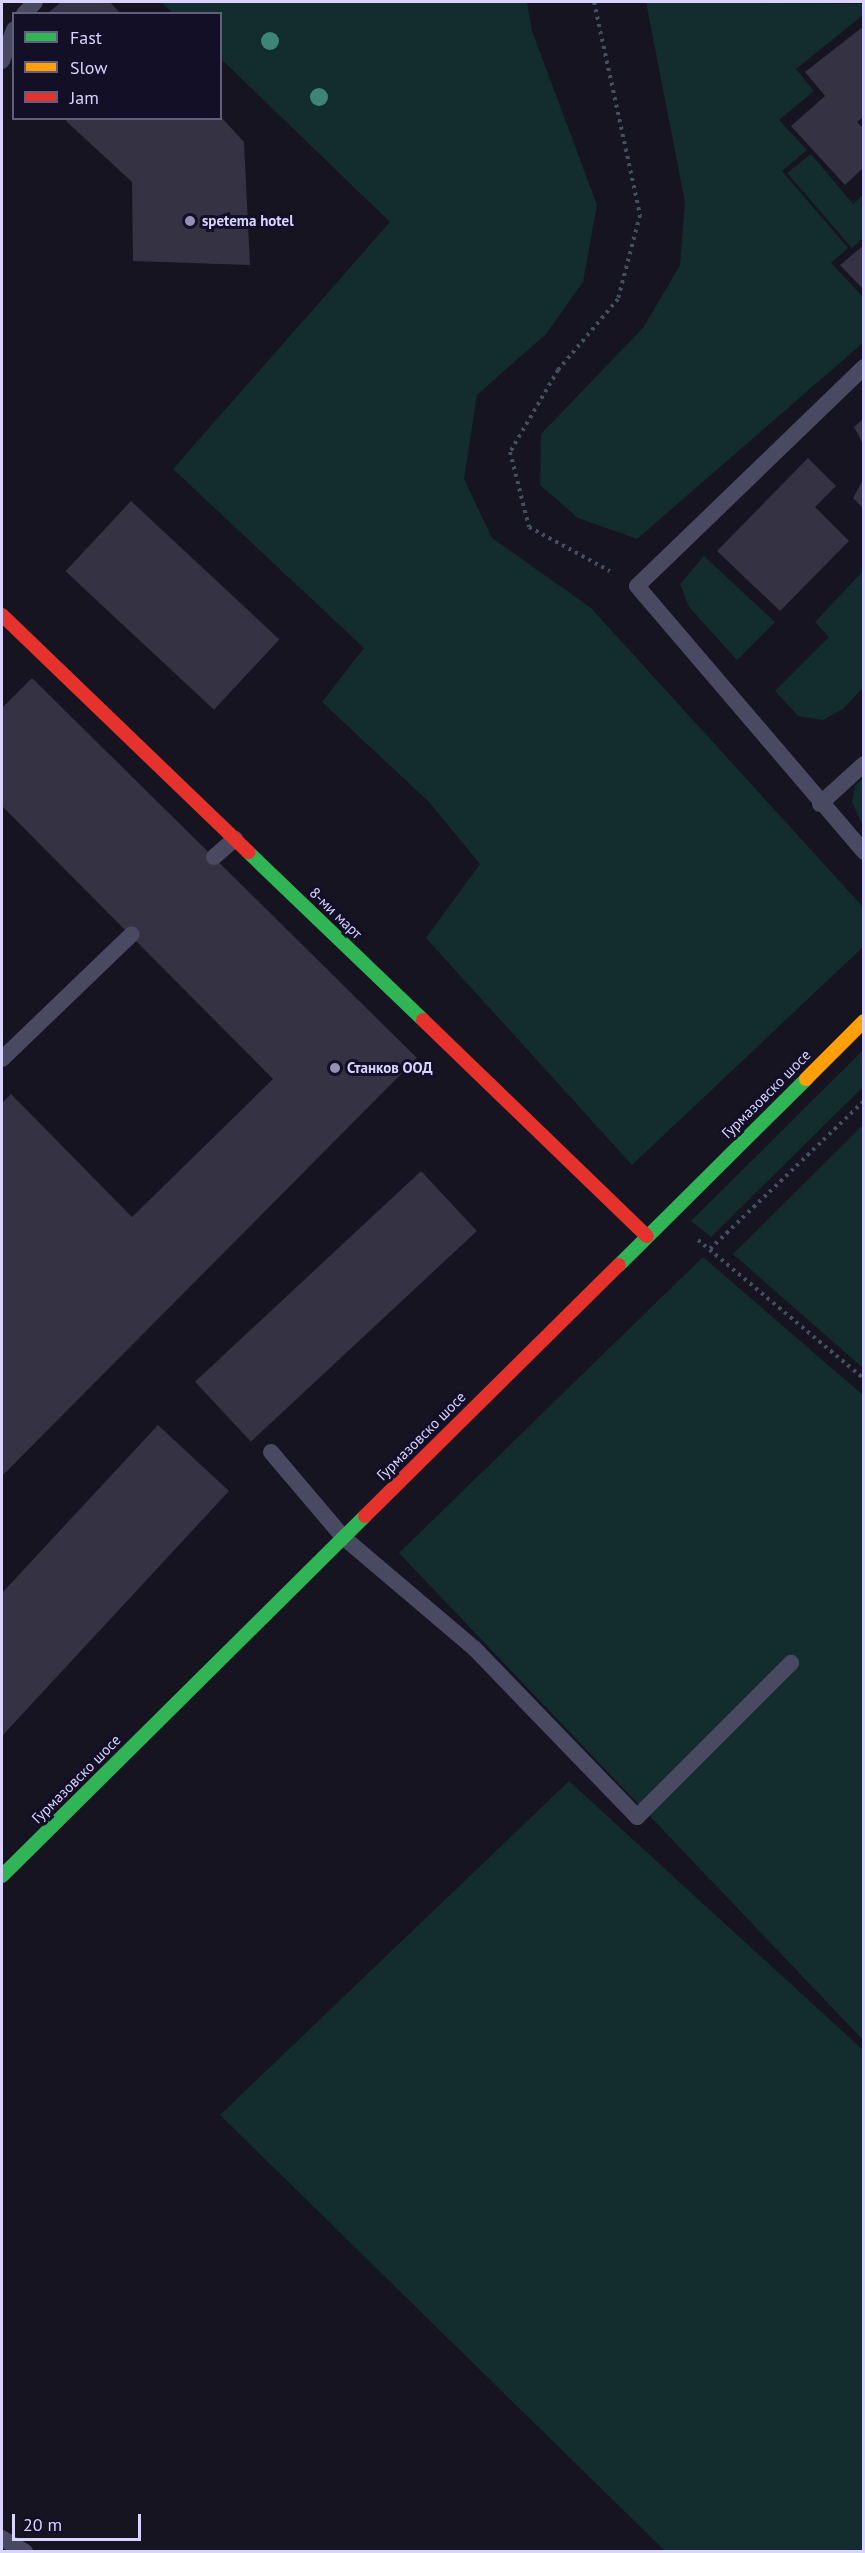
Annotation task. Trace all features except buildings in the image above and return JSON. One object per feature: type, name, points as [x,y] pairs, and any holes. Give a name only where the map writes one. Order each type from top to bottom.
[{"type":"street","name":"8-ми март","points":[[2,615],[647,1236]]},
{"type":"street","name":"Гурмазовско шосе","points":[[2,1876],[864,1021]]},
{"type":"lane","points":[[2,61],[12,34]]},
{"type":"lane","points":[[864,367],[637,586],[820,804],[864,852]]},
{"type":"lane","points":[[820,804],[864,764]]},
{"type":"lane","points":[[214,857],[235,839]]},
{"type":"lane","points":[[2,1059],[132,934]]},
{"type":"lane","points":[[271,1452],[343,1537],[474,1648],[637,1817],[791,1663]]},
{"type":"lane","points":[[2,2538],[26,2552]]},
{"type":"path","points":[[594,2],[640,215],[618,299],[558,370],[510,452],[529,527],[637,586]]},
{"type":"path","points":[[710,1249],[864,1101]]},
{"type":"path","points":[[667,1216],[710,1249],[864,1379]]},
{"type":"green space","points":[[161,2],[527,2],[532,31],[597,205],[583,282],[546,334],[477,395],[464,479],[492,538],[591,608],[863,907],[863,947],[632,1165],[426,938],[480,864],[429,802],[322,702],[364,648],[173,469],[390,222],[222,60],[222,12],[172,12]]},
{"type":"green space","points":[[646,2],[863,4],[863,15],[796,69],[814,91],[779,120],[807,150],[782,171],[848,248],[831,263],[863,297],[864,342],[637,539],[578,518],[540,485],[541,434],[643,328],[680,265],[685,202]]},
{"type":"green space","points":[[811,154],[853,204],[863,195],[863,238],[852,248],[787,173]]},
{"type":"green space","points":[[704,556],[775,622],[737,660],[689,607],[680,584]]},
{"type":"green space","points":[[863,571],[863,688],[843,709],[823,720],[798,716],[775,691],[829,637],[815,622]]},
{"type":"green space","points":[[863,778],[863,826],[852,802],[855,786]]},
{"type":"green space","points":[[863,1050],[863,1087],[711,1237],[691,1221]]},
{"type":"green space","points":[[863,1125],[863,1368],[733,1254]]},
{"type":"green space","points":[[703,1257],[863,1395],[863,2040],[399,1553]]},
{"type":"green space","points":[[569,1781],[863,2050],[863,2551],[665,2551],[220,2115]]},
{"type":"traffic: fast","points":[[248,852],[423,1020]]},
{"type":"traffic: fast","points":[[619,1265],[806,1079]]},
{"type":"traffic: fast","points":[[2,1876],[365,1516]]},
{"type":"traffic: slow","points":[[806,1079],[864,1021]]},
{"type":"traffic: jam","points":[[2,615],[248,852]]},
{"type":"traffic: jam","points":[[423,1020],[647,1236]]},
{"type":"traffic: jam","points":[[365,1516],[619,1265]]},
{"type":"place","name":"spetema hotel","points":[[190,221]]},
{"type":"place","name":"Станков ООД","points":[[335,1068]]}]
